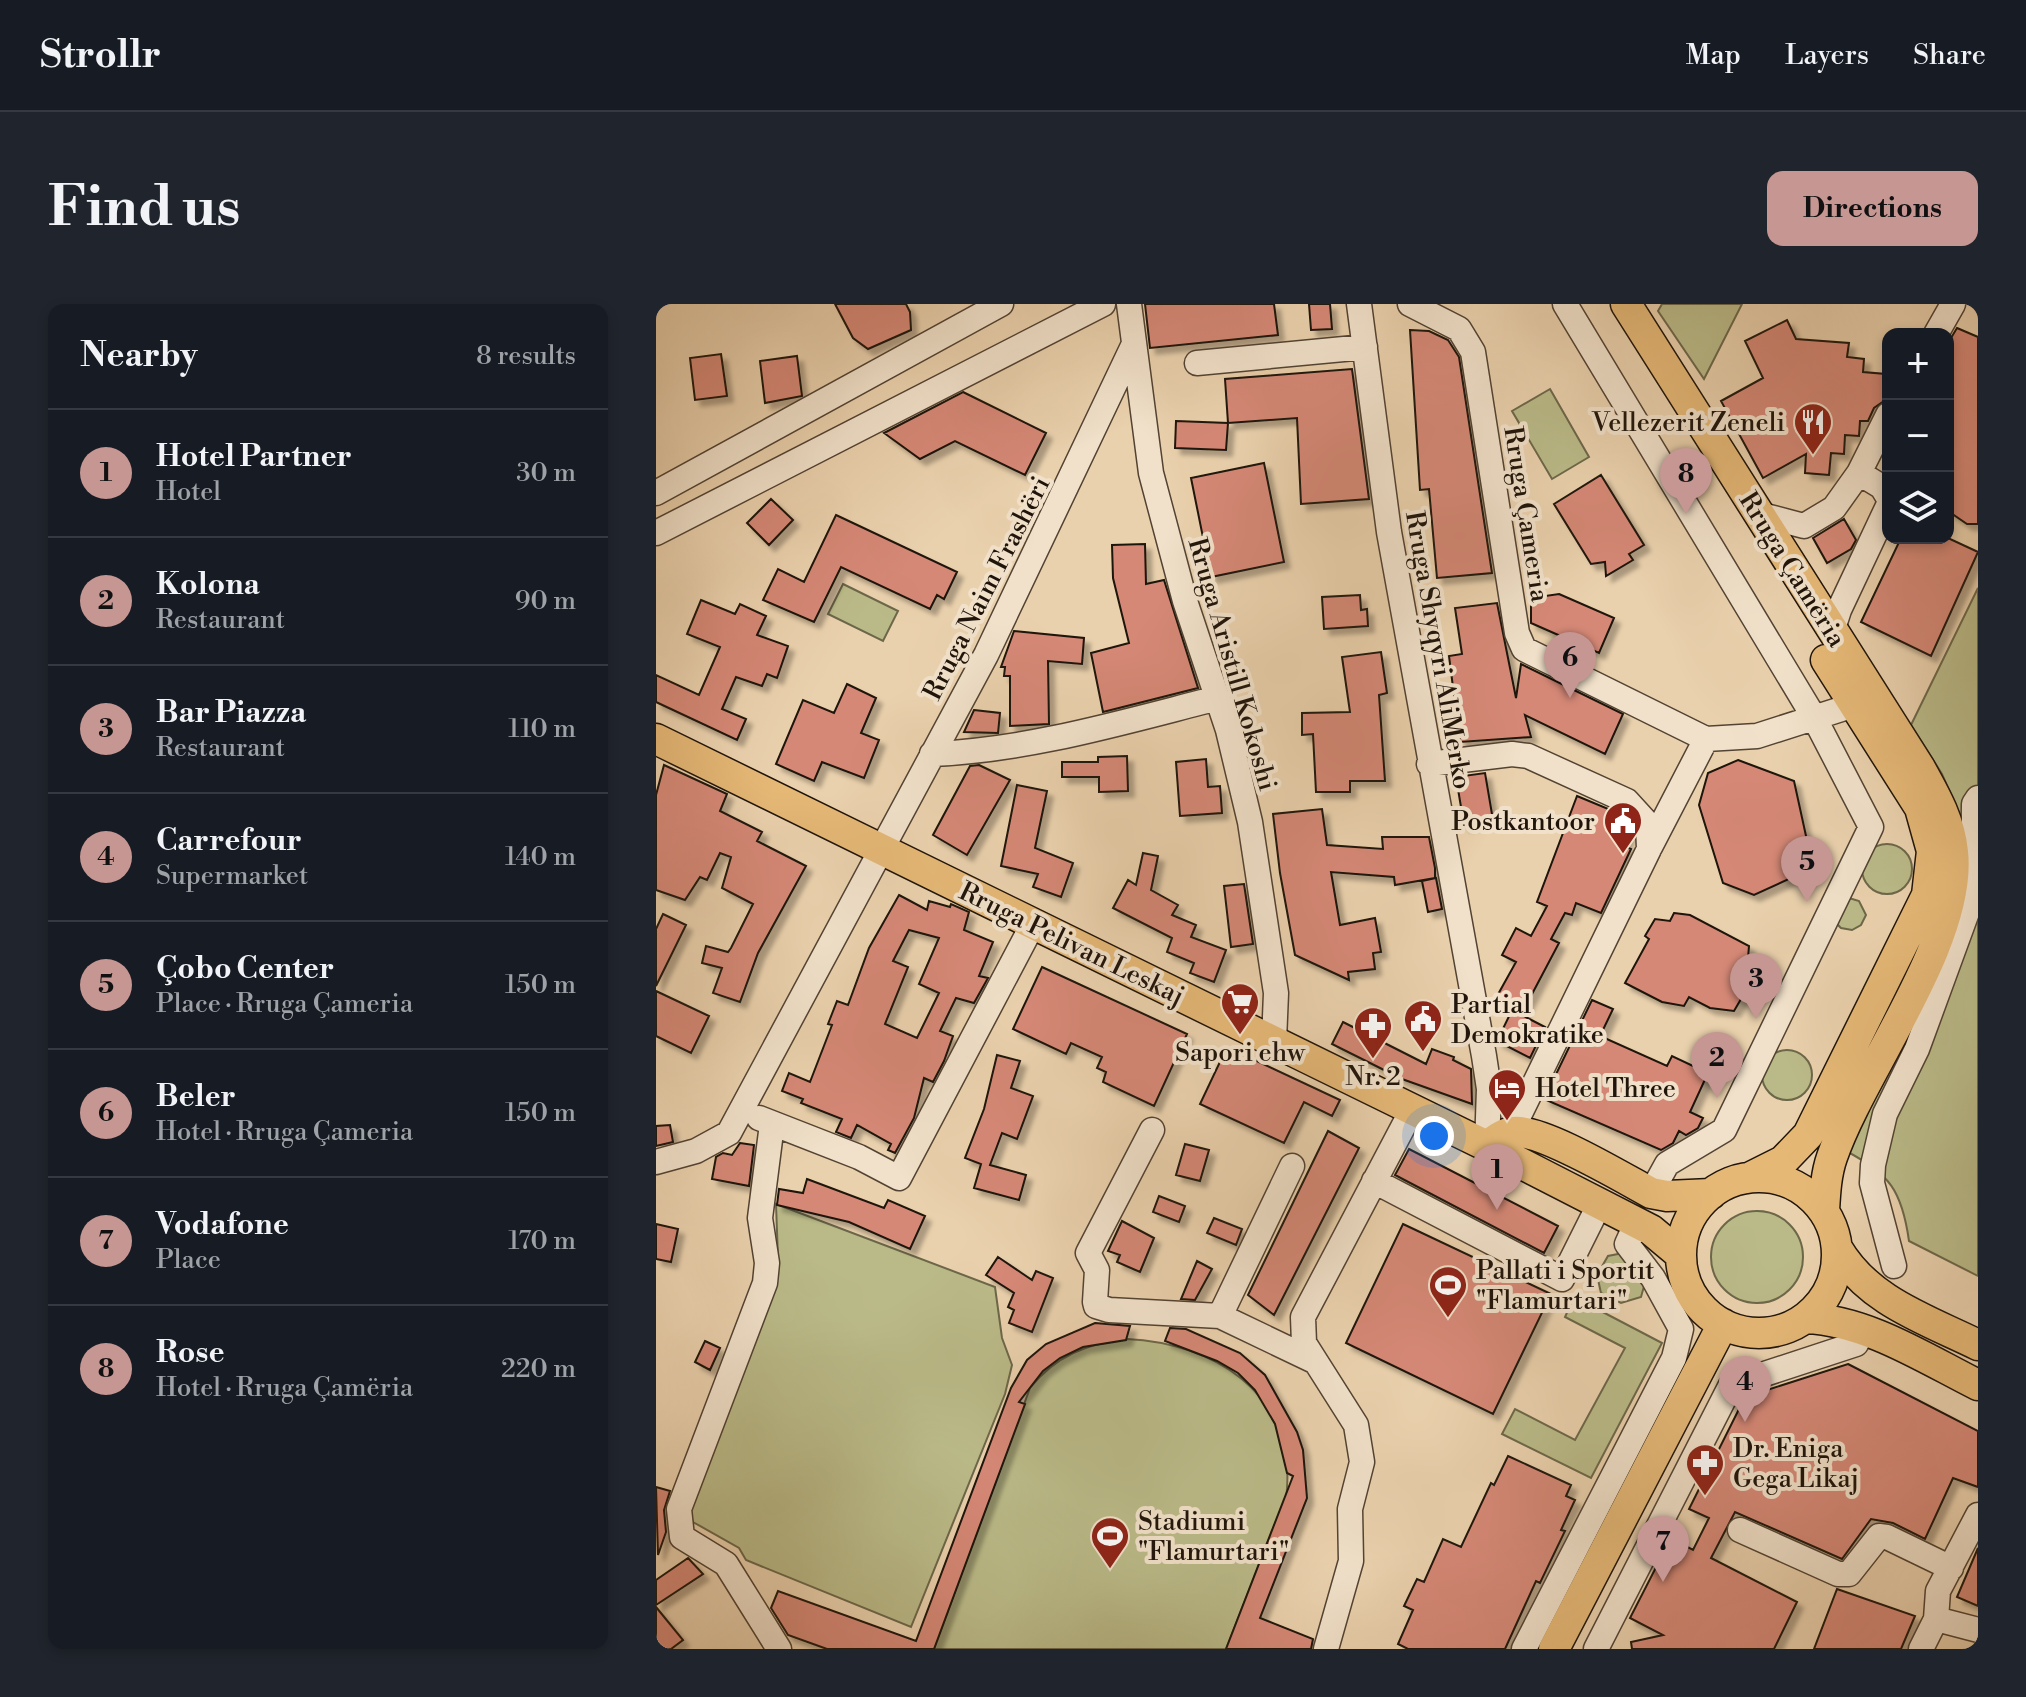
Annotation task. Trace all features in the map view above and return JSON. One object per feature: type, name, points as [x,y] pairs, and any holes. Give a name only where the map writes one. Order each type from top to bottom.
[{"type":"main road","name":"Rruga Çamëria","points":[[1604,304],[1920,808],[1932,851],[1929,884],[1919,916],[1808,1135],[1783,1161],[1751,1177]]},
{"type":"main road","name":"Rruga Çamëria","points":[[1626,304],[1935,795],[1951,838],[1953,872],[1941,926],[1919,979],[1835,1149],[1826,1179],[1824,1211]]},
{"type":"main road","name":"Rruga Pelivan Leskaj","points":[[656,739],[1412,1110],[1499,1139],[1600,1203],[1637,1222],[1681,1255]]},
{"type":"main road","name":"Rruga Pelivan Leskaj","points":[[1499,1139],[1551,1142],[1651,1193],[1667,1196],[1711,1194]]},
{"type":"main road","points":[[1837,1248],[1833,1281],[1822,1302],[1806,1318],[1787,1328],[1765,1333],[1723,1324],[1706,1312],[1692,1295],[1684,1276],[1681,1255],[1689,1221],[1711,1194],[1729,1183],[1751,1177],[1792,1184],[1824,1211],[1837,1248],[1851,1272],[1879,1297],[1978,1345]]},
{"type":"main road","points":[[1806,1318],[1827,1319],[1864,1329],[1978,1385]]},
{"type":"main road","points":[[1554,1649],[1723,1324]]},
{"type":"street","points":[[656,493],[1001,304]]},
{"type":"street","points":[[656,533],[1071,310],[1103,304]]},
{"type":"street","name":"Rruga Aristill Kokoshi","points":[[1129,304],[1161,515],[1218,698],[1250,822],[1276,993],[1274,1041]]},
{"type":"street","name":"Rruga Shyqyri AliMerko","points":[[1359,304],[1389,532],[1499,1139]]},
{"type":"street","name":"Rruga Çameria","points":[[1410,304],[1459,329],[1473,352],[1517,633],[1524,649],[1706,739],[1757,736],[1854,705]]},
{"type":"street","points":[[1565,304],[1815,719],[1871,827],[1724,1130],[1667,1164],[1651,1193]]},
{"type":"street","points":[[1939,328],[1953,304]]},
{"type":"street","name":"Rruga Naim Frashëri","points":[[656,1162],[715,1143],[729,1133],[1038,549],[1133,346]]},
{"type":"street","points":[[1197,363],[1365,347]]},
{"type":"street","points":[[1758,514],[1804,526],[1834,508],[1859,473],[1882,427]]},
{"type":"street","points":[[1859,473],[1882,487]]},
{"type":"street","points":[[1832,632],[1839,610],[1882,519]]},
{"type":"street","points":[[932,754],[989,751],[1048,740],[1218,698]]},
{"type":"street","points":[[1854,705],[1884,713]]},
{"type":"street","points":[[1499,1139],[1706,739]]},
{"type":"street","points":[[1429,764],[1512,754],[1545,762],[1627,801],[1648,824],[1649,849]]},
{"type":"street","points":[[1894,1266],[1872,1183],[1873,1165],[1885,1114],[1917,1049],[1973,896],[1974,804],[1978,798]]},
{"type":"street","points":[[742,1110],[834,1147],[899,1178],[1033,924]]},
{"type":"street","points":[[1326,1649],[1351,1561],[1350,1509],[1362,1462],[1356,1425],[1304,1343],[1303,1317],[1412,1110]]},
{"type":"street","points":[[772,1124],[760,1218],[767,1263],[765,1283],[679,1509],[678,1524],[682,1537],[726,1564],[779,1649]]},
{"type":"street","points":[[1152,1130],[1088,1253],[1097,1270],[1096,1306],[1109,1310],[1220,1316],[1314,1361]]},
{"type":"street","points":[[1220,1316],[1292,1166]]},
{"type":"street","points":[[1374,1181],[1562,1279],[1600,1203]]},
{"type":"street","points":[[1524,1649],[1674,1358],[1681,1329],[1653,1278],[1627,1244],[1637,1222]]},
{"type":"street","points":[[1596,1649],[1731,1385],[1856,1344],[1864,1329]]},
{"type":"street","points":[[1921,1649],[1936,1619],[1938,1591],[1978,1515]]},
{"type":"street","points":[[1740,1530],[1838,1574],[1849,1574],[1879,1536],[1951,1568]]},
{"type":"street","points":[[1936,1619],[1978,1630]]},
{"type":"green space","points":[[1662,304],[1742,304],[1704,379],[1658,311]]},
{"type":"green space","points":[[1550,389],[1589,457],[1552,479],[1512,411]]},
{"type":"green space","points":[[843,584],[898,611],[883,641],[828,614]]},
{"type":"green space","points":[[1978,588],[1978,1276],[1909,1241],[1902,1209],[1891,1186],[1873,1168],[1846,1151],[1965,827],[1942,774],[1911,725]]},
{"type":"green space","points":[[1887,844],[1905,851],[1912,869],[1905,887],[1887,894],[1869,887],[1862,869],[1869,851]]},
{"type":"green space","points":[[1849,898],[1859,901],[1866,915],[1861,925],[1852,930],[1841,928],[1834,921]]},
{"type":"green space","points":[[1787,1050],[1805,1057],[1812,1075],[1805,1093],[1787,1100],[1769,1093],[1762,1075],[1769,1057]]},
{"type":"green space","points":[[776,1204],[995,1287],[1002,1338],[1012,1365],[1005,1394],[911,1627],[746,1560],[739,1548],[693,1522],[689,1507],[778,1259]]},
{"type":"green space","points":[[1757,1211],[1775,1214],[1790,1224],[1800,1239],[1803,1257],[1800,1275],[1790,1290],[1775,1300],[1757,1303],[1739,1300],[1724,1290],[1714,1275],[1711,1257],[1714,1239],[1724,1224],[1739,1214]]},
{"type":"green space","points":[[1628,1252],[1646,1279],[1641,1297],[1621,1303],[1601,1293],[1597,1275],[1608,1256]]},
{"type":"green space","points":[[1574,1297],[1662,1343],[1591,1478],[1502,1434],[1515,1409],[1575,1440],[1625,1348],[1565,1317]]},
{"type":"green space","name":"Stadiumi \"Flamurtari\"","points":[[1127,1339],[1189,1350],[1217,1362],[1242,1379],[1262,1399],[1277,1424],[1286,1454],[1285,1500],[1226,1649],[934,1649],[1030,1388],[1050,1367],[1073,1353]]},
{"type":"building","points":[[835,304],[906,304],[910,312],[911,330],[868,349],[853,338]]},
{"type":"building","points":[[1145,304],[1274,304],[1278,335],[1150,348]]},
{"type":"building","points":[[1309,304],[1330,304],[1332,329],[1311,330]]},
{"type":"building","points":[[1787,320],[1796,339],[1849,343],[1847,357],[1864,359],[1863,372],[1882,374],[1882,402],[1874,408],[1868,421],[1860,421],[1859,436],[1845,435],[1844,454],[1831,453],[1829,475],[1805,473],[1806,454],[1763,478],[1721,401],[1763,378],[1745,341]]},
{"type":"building","points":[[1957,328],[1978,337],[1978,524],[1967,524],[1954,515],[1954,333]]},
{"type":"building","points":[[1410,330],[1429,331],[1448,340],[1459,357],[1492,573],[1437,578],[1429,489],[1420,490]]},
{"type":"building","points":[[721,354],[727,396],[695,400],[690,358]]},
{"type":"building","points":[[797,356],[802,396],[765,403],[760,361]]},
{"type":"building","points":[[1352,369],[1369,499],[1301,504],[1297,418],[1228,423],[1225,379]]},
{"type":"building","points":[[963,392],[1046,433],[1025,475],[955,441],[920,459],[884,433]]},
{"type":"building","points":[[1176,421],[1228,423],[1226,450],[1175,448]]},
{"type":"building","points":[[1264,463],[1284,562],[1211,577],[1191,478]]},
{"type":"building","points":[[1601,475],[1644,545],[1629,554],[1633,560],[1606,576],[1605,562],[1591,564],[1554,504]]},
{"type":"building","points":[[771,499],[793,520],[769,545],[747,523]]},
{"type":"building","points":[[836,515],[957,572],[944,599],[937,595],[930,609],[841,567],[814,622],[763,600],[778,569],[804,582]]},
{"type":"building","points":[[1844,519],[1856,540],[1851,549],[1827,563],[1813,538]]},
{"type":"building","points":[[1954,541],[1978,552],[1931,656],[1861,622],[1898,544],[1954,544]]},
{"type":"building","points":[[1145,544],[1146,584],[1164,580],[1198,688],[1103,712],[1091,653],[1129,643],[1113,578],[1112,545]]},
{"type":"building","points":[[1559,594],[1614,618],[1599,653],[1531,623],[1531,598]]},
{"type":"building","points":[[1360,595],[1361,610],[1367,609],[1368,626],[1324,629],[1322,597]]},
{"type":"building","points":[[701,600],[735,614],[740,604],[766,616],[757,635],[788,646],[777,678],[767,674],[762,686],[736,677],[722,709],[746,719],[737,740],[656,702],[656,675],[699,695],[720,647],[687,634]]},
{"type":"building","points":[[1497,603],[1516,698],[1521,664],[1623,714],[1605,754],[1525,715],[1531,737],[1460,742],[1449,656],[1462,654],[1455,608]]},
{"type":"building","points":[[1014,631],[1084,638],[1082,664],[1048,661],[1049,724],[1010,726],[1010,676],[1004,676],[1005,667],[1001,667]]},
{"type":"building","points":[[1381,652],[1387,693],[1379,695],[1385,781],[1350,781],[1350,792],[1316,792],[1313,734],[1302,735],[1302,713],[1350,712],[1342,657]]},
{"type":"building","points":[[847,684],[876,698],[861,733],[879,740],[864,778],[822,762],[814,781],[776,764],[803,700],[834,713]]},
{"type":"building","points":[[974,710],[1000,713],[998,733],[964,732]]},
{"type":"building","points":[[1127,756],[1128,791],[1099,792],[1099,777],[1062,777],[1062,762],[1098,762],[1098,757]]},
{"type":"building","points":[[1206,759],[1208,787],[1220,786],[1222,813],[1180,816],[1176,762]]},
{"type":"building","points":[[1738,760],[1794,781],[1813,868],[1754,895],[1723,883],[1699,805],[1708,773]]},
{"type":"building","points":[[664,765],[727,794],[720,811],[762,832],[757,841],[806,866],[758,953],[740,1002],[713,993],[722,968],[702,963],[706,946],[728,952],[753,904],[722,888],[731,857],[720,853],[707,880],[700,877],[685,900],[656,890],[656,795]]},
{"type":"building","points":[[979,765],[1010,780],[967,855],[933,835],[970,766]]},
{"type":"building","points":[[1485,773],[1493,820],[1464,825],[1456,777]]},
{"type":"building","points":[[1017,785],[1047,791],[1035,848],[1073,863],[1061,897],[1033,887],[1038,874],[1001,866]]},
{"type":"building","points":[[1577,796],[1618,813],[1631,828],[1624,846],[1631,849],[1601,913],[1576,903],[1572,915],[1565,913],[1551,939],[1559,943],[1522,1013],[1496,998],[1516,962],[1502,955],[1516,928],[1531,936],[1547,906],[1537,902]]},
{"type":"building","points":[[1322,809],[1327,845],[1383,849],[1382,837],[1429,837],[1435,868],[1435,878],[1395,885],[1394,877],[1331,872],[1340,925],[1375,918],[1381,952],[1373,953],[1375,969],[1348,972],[1349,980],[1295,955],[1280,873],[1273,814]]},
{"type":"building","points":[[1143,853],[1158,856],[1151,890],[1178,905],[1172,915],[1196,925],[1191,937],[1226,950],[1214,982],[1190,973],[1194,963],[1167,952],[1172,938],[1113,908],[1128,880],[1136,885]]},
{"type":"building","points":[[1436,878],[1442,909],[1428,912],[1422,881]]},
{"type":"building","points":[[1244,884],[1253,944],[1231,947],[1224,886]]},
{"type":"building","points":[[899,895],[927,910],[929,901],[950,907],[951,904],[969,912],[964,930],[993,942],[979,976],[988,978],[974,1003],[956,998],[940,1031],[953,1036],[944,1061],[933,1082],[924,1078],[914,1118],[895,1153],[888,1150],[891,1144],[857,1125],[851,1138],[836,1132],[842,1119],[801,1103],[803,1099],[782,1091],[789,1073],[810,1082],[832,1025],[828,1024],[837,1001],[848,1005],[869,948]],"holes":[[[909,930],[939,938],[919,984],[939,993],[917,1038],[885,1024],[908,967],[893,961]]]},
{"type":"building","points":[[1674,913],[1690,915],[1749,946],[1748,958],[1759,964],[1754,1000],[1744,994],[1734,1011],[1710,1008],[1689,997],[1684,1006],[1662,1002],[1625,983],[1649,939],[1645,936],[1655,919],[1670,921]]},
{"type":"building","points":[[663,914],[686,925],[656,986],[656,929]]},
{"type":"building","points":[[1042,967],[1187,1034],[1154,1106],[1103,1082],[1106,1072],[1097,1068],[1102,1057],[1071,1043],[1066,1054],[1013,1029]]},
{"type":"building","points":[[656,991],[709,1016],[691,1053],[656,1036]]},
{"type":"building","points":[[1592,1000],[1613,1009],[1600,1036],[1667,1066],[1672,1056],[1708,1073],[1690,1112],[1703,1118],[1698,1128],[1686,1135],[1679,1131],[1673,1143],[1661,1150],[1544,1099]]},
{"type":"building","points":[[1512,1010],[1545,1027],[1530,1058],[1497,1041]]},
{"type":"building","points":[[1343,1022],[1426,1064],[1432,1049],[1454,1057],[1453,1060],[1471,1069],[1472,1104],[1402,1079],[1332,1044]]},
{"type":"building","points":[[1227,1047],[1340,1100],[1332,1116],[1304,1102],[1284,1143],[1200,1104]]},
{"type":"building","points":[[997,1055],[1020,1061],[1011,1088],[1033,1096],[1017,1139],[1002,1133],[990,1165],[1026,1175],[1019,1200],[974,1188],[981,1164],[965,1158],[984,1109]]},
{"type":"building","points":[[670,1125],[673,1142],[656,1146],[656,1126]]},
{"type":"building","points":[[1328,1131],[1359,1148],[1274,1315],[1248,1295]]},
{"type":"building","points":[[740,1143],[754,1145],[749,1186],[712,1179],[716,1157],[723,1153],[732,1155]]},
{"type":"building","points":[[1185,1144],[1209,1150],[1200,1181],[1176,1175]]},
{"type":"building","points":[[1409,1149],[1558,1226],[1544,1253],[1395,1175]]},
{"type":"building","points":[[807,1179],[884,1208],[888,1200],[925,1216],[910,1249],[849,1222],[777,1205],[779,1189],[803,1193]]},
{"type":"building","points":[[1159,1196],[1185,1206],[1179,1222],[1153,1212]]},
{"type":"building","points":[[1214,1218],[1242,1229],[1236,1245],[1207,1233]]},
{"type":"building","points":[[1122,1221],[1154,1238],[1140,1272],[1117,1262],[1120,1255],[1108,1251]]},
{"type":"building","points":[[656,1224],[678,1229],[671,1262],[656,1259]]},
{"type":"building","name":"Pallati i Sportit \"Flamurtari\"","points":[[1403,1224],[1551,1294],[1493,1414],[1346,1343]]},
{"type":"building","points":[[998,1257],[1032,1280],[1036,1271],[1053,1278],[1032,1332],[1009,1323],[1014,1310],[1008,1307],[1014,1293],[986,1275]]},
{"type":"building","points":[[1197,1261],[1212,1269],[1195,1300],[1181,1299]]},
{"type":"building","points":[[1095,1323],[1130,1326],[1126,1340],[1083,1347],[1060,1358],[1043,1371],[1019,1402],[1025,1404],[934,1649],[827,1649],[788,1635],[771,1608],[778,1591],[916,1641],[1011,1388],[1027,1360],[1046,1344]]},
{"type":"building","points":[[1170,1328],[1186,1329],[1240,1353],[1265,1375],[1297,1432],[1303,1450],[1307,1498],[1260,1618],[1313,1639],[1311,1649],[1226,1649],[1293,1476],[1287,1473],[1275,1424],[1255,1390],[1238,1373],[1217,1361],[1165,1341]]},
{"type":"building","points":[[705,1341],[720,1348],[710,1370],[695,1362]]},
{"type":"building","points":[[1848,1364],[1978,1431],[1978,1487],[1953,1478],[1925,1539],[1893,1523],[1871,1519],[1842,1559],[1735,1512],[1711,1558],[1797,1602],[1774,1649],[1632,1649],[1631,1642],[1663,1635],[1630,1618],[1671,1538],[1693,1550],[1709,1518],[1689,1509],[1745,1397]]},
{"type":"building","points":[[1508,1456],[1571,1485],[1566,1496],[1575,1500],[1561,1530],[1565,1531],[1540,1583],[1536,1581],[1505,1649],[1408,1649],[1398,1644],[1413,1610],[1404,1606],[1417,1579],[1424,1582],[1443,1539],[1461,1547],[1491,1483],[1494,1485]]},
{"type":"building","points":[[656,1487],[670,1491],[664,1510],[666,1532],[658,1555]]},
{"type":"building","points":[[1978,1548],[1978,1606],[1957,1597]]},
{"type":"building","points":[[688,1558],[703,1574],[656,1605],[656,1580]]},
{"type":"building","points":[[1837,1589],[1915,1616],[1901,1649],[1814,1649]]},
{"type":"building","points":[[656,1607],[683,1640],[671,1649],[656,1649]]},
{"type":"place","name":"Vellezerit Zeneli","points":[[1813,456]]},
{"type":"place","name":"Rose","points":[[1686,514]]},
{"type":"place","name":"Beler","points":[[1570,698]]},
{"type":"place","name":"Postkantoor","points":[[1623,855]]},
{"type":"place","name":"Çobo Center","points":[[1807,902]]},
{"type":"place","name":"Bar Piazza","points":[[1756,1019]]},
{"type":"place","name":"Sapori ehw","points":[[1240,1036]]},
{"type":"place","name":"Partial Demokratike","points":[[1423,1053]]},
{"type":"place","name":"Nr. 2","points":[[1373,1060]]},
{"type":"place","name":"Kolona","points":[[1717,1098]]},
{"type":"place","name":"Hotel Three","points":[[1507,1122]]},
{"type":"place","name":"Hotel Partner","points":[[1497,1210]]},
{"type":"place","name":"Pallati i Sportit \"Flamurtari\"","points":[[1448,1319]]},
{"type":"place","name":"Carrefour","points":[[1745,1422]]},
{"type":"place","name":"Dr. Eniga Gega Likaj","points":[[1705,1497]]},
{"type":"place","name":"Stadiumi \"Flamurtari\"","points":[[1110,1570]]},
{"type":"place","name":"Vodafone","points":[[1663,1582]]}]
